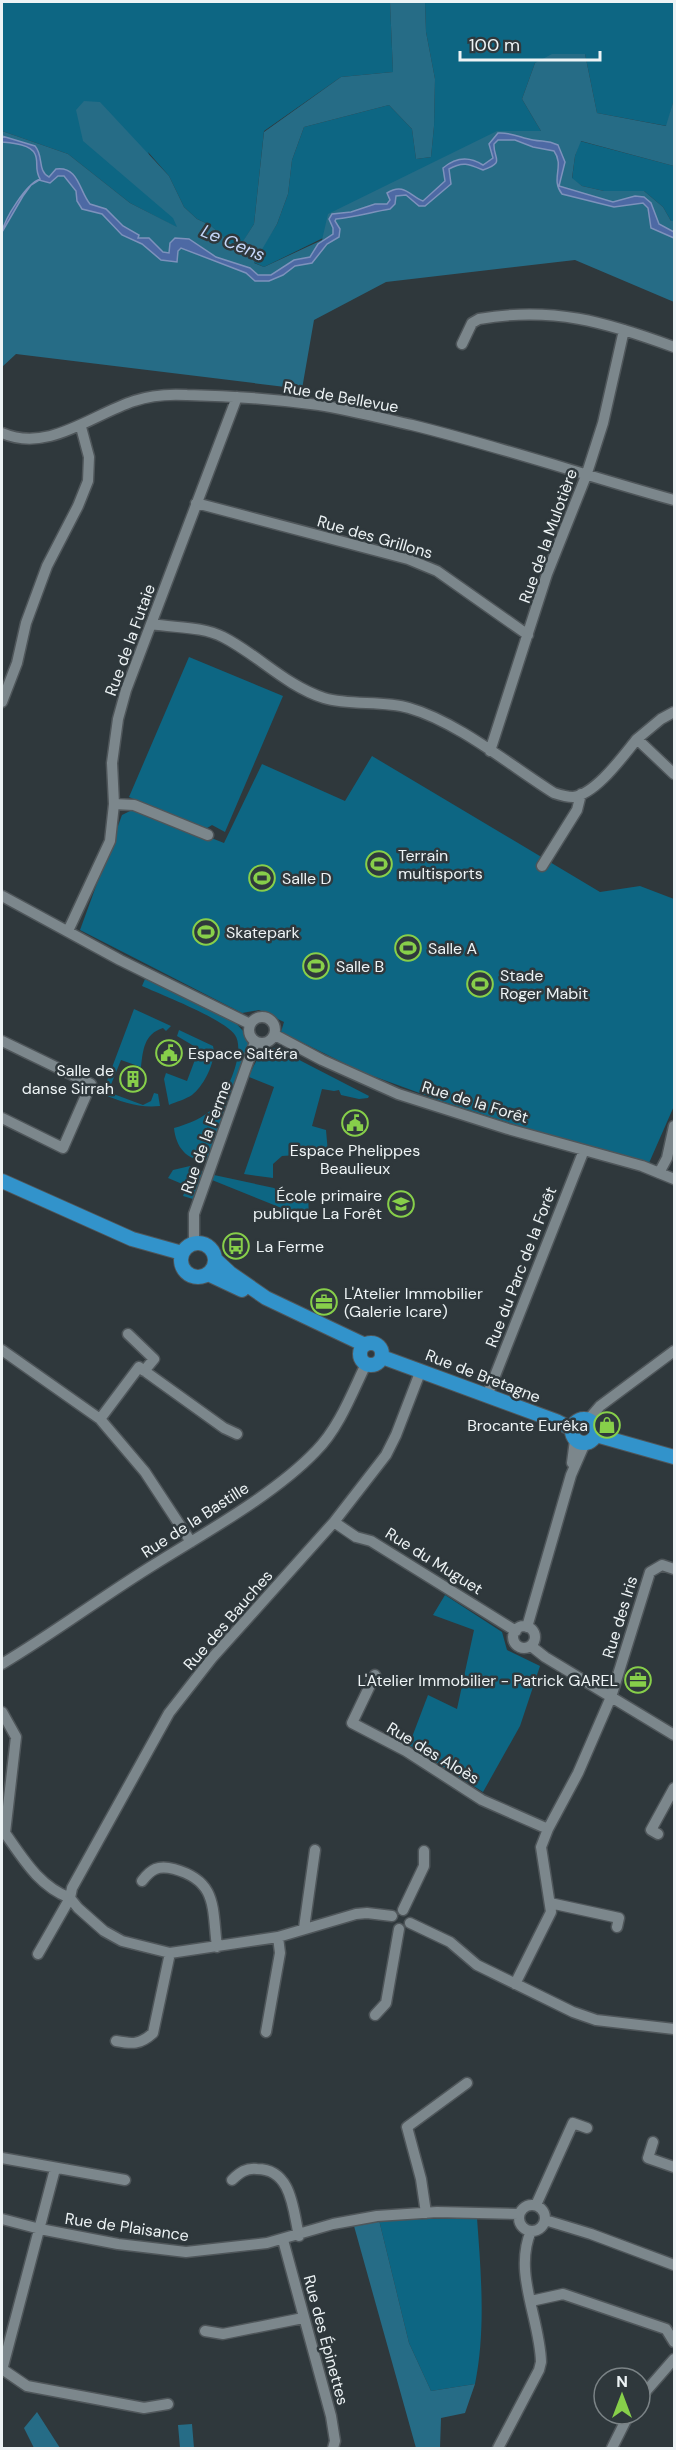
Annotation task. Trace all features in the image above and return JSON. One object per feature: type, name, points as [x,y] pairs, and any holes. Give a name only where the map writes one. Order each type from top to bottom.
[{"type":"main road","points":[[2,1181],[132,1239],[182,1253]]},
{"type":"main road","points":[[216,1260],[208,1274],[198,1277],[189,1275],[182,1267],[182,1253],[185,1249],[194,1243],[201,1243],[210,1247],[216,1260],[239,1284]]},
{"type":"main road","points":[[208,1274],[239,1284],[364,1354]]},
{"type":"main road","name":"Rue de Bretagne","points":[[364,1354],[377,1364],[382,1357],[556,1421],[582,1437],[675,1457]]},
{"type":"main road","points":[[582,1437],[594,1425],[588,1419]]},
{"type":"street","points":[[462,345],[472,323],[478,319],[526,313],[593,320],[675,347]]},
{"type":"street","name":"Rue de la Mulotière","points":[[490,751],[547,574],[586,476],[603,423],[624,330]]},
{"type":"street","name":"Rue de Bellevue","points":[[2,433],[16,440],[46,437],[81,426],[133,401],[159,395],[237,397],[320,405],[479,442],[586,476],[675,500]]},
{"type":"street","name":"Rue de la Futaie","points":[[68,931],[110,841],[114,804],[112,763],[118,719],[126,690],[237,397]]},
{"type":"street","points":[[2,702],[17,663],[26,623],[47,566],[78,506],[88,481],[89,457],[81,426]]},
{"type":"street","name":"Rue des Grillons","points":[[196,503],[408,559],[437,571],[528,635]]},
{"type":"street","points":[[152,624],[214,633],[304,689],[325,698],[407,708],[428,715],[490,751],[554,793],[574,796],[595,786],[637,739],[661,719],[675,712]]},
{"type":"street","points":[[637,739],[675,774]]},
{"type":"street","points":[[542,866],[577,810],[581,794]]},
{"type":"street","points":[[114,804],[134,805],[208,835]]},
{"type":"street","points":[[2,896],[120,960],[250,1024]]},
{"type":"street","points":[[256,1018],[269,1019],[274,1024],[274,1035],[269,1042],[255,1042],[248,1032],[250,1024],[256,1018]]},
{"type":"street","name":"Rue de la Forêt","points":[[274,1035],[322,1060],[398,1094],[675,1179]]},
{"type":"street","points":[[2,1041],[91,1083],[63,1148],[2,1119]]},
{"type":"street","name":"Rue de la Ferme","points":[[194,1243],[194,1214],[255,1042]]},
{"type":"street","points":[[659,1173],[667,1158],[675,1126]]},
{"type":"street","name":"Rue du Parc de la Forêt","points":[[487,1396],[584,1150]]},
{"type":"street","points":[[128,1334],[154,1359],[144,1371]]},
{"type":"street","points":[[2,1350],[100,1419],[145,1472],[191,1542]]},
{"type":"street","points":[[588,1419],[600,1406],[675,1351]]},
{"type":"street","name":"Rue de la Bastille","points":[[2,1664],[274,1487],[318,1450],[350,1399],[364,1354]]},
{"type":"street","points":[[100,1419],[139,1367],[224,1428],[237,1434]]},
{"type":"street","name":"Rue des Bauches","points":[[38,1954],[169,1713],[212,1659],[334,1522],[386,1455],[421,1370]]},
{"type":"street","points":[[527,1627],[582,1437]]},
{"type":"street","name":"Rue du Muguet","points":[[334,1522],[356,1537],[371,1541],[516,1631]]},
{"type":"street","name":"Rue des Iris","points":[[550,1903],[541,1847],[578,1773],[611,1697],[650,1572],[662,1565],[675,1569]]},
{"type":"street","points":[[527,1627],[534,1634],[534,1640],[531,1646],[524,1648],[518,1646],[514,1641],[516,1631],[527,1627]]},
{"type":"street","points":[[531,1646],[545,1657],[675,1735]]},
{"type":"street","name":"Rue des Aloès","points":[[375,1675],[351,1723],[406,1750],[482,1800],[548,1829]]},
{"type":"street","points":[[2,1712],[16,1737],[7,1759],[5,1833],[35,1875],[48,1888],[70,1898],[104,1931],[122,1941],[170,1953],[278,1937],[343,1917],[367,1913],[392,1916]]},
{"type":"street","points":[[658,1834],[651,1830],[675,1788]]},
{"type":"street","points":[[304,1928],[315,1850]]},
{"type":"street","points":[[402,1910],[424,1866],[424,1851]]},
{"type":"street","points":[[142,1881],[151,1870],[164,1866],[195,1876],[204,1884],[212,1903],[217,1947]]},
{"type":"street","points":[[515,1984],[551,1912],[550,1903],[619,1918],[617,1927]]},
{"type":"street","points":[[402,1910],[408,1913],[410,1923],[405,1929],[399,1929],[393,1926],[392,1916],[396,1911],[402,1910]]},
{"type":"street","points":[[410,1923],[450,1942],[477,1965],[573,2012],[596,2020],[675,2029]]},
{"type":"street","points":[[375,2015],[386,2003],[399,1929]]},
{"type":"street","points":[[266,2032],[280,1953],[278,1937]]},
{"type":"street","points":[[116,2041],[135,2044],[153,2034],[170,1953]]},
{"type":"street","points":[[426,2213],[421,2179],[407,2127],[467,2083]]},
{"type":"street","points":[[536,2205],[573,2123],[587,2128]]},
{"type":"street","points":[[653,2142],[648,2158],[675,2167]]},
{"type":"street","points":[[2,2158],[125,2180]]},
{"type":"street","points":[[232,2180],[240,2171],[261,2168],[282,2178],[292,2203],[298,2236]]},
{"type":"street","points":[[56,2169],[2,2370],[27,2386],[144,2409],[168,2404]]},
{"type":"street","points":[[536,2205],[545,2212],[545,2220],[538,2230],[531,2231],[522,2227],[519,2214],[524,2207],[536,2205]]},
{"type":"street","name":"Rue de Plaisance","points":[[2,2219],[118,2244],[186,2252],[283,2240],[359,2218],[426,2213],[519,2214]]},
{"type":"street","points":[[545,2220],[591,2234],[675,2265]]},
{"type":"street","points":[[498,2448],[541,2362],[524,2263],[525,2246],[531,2231]]},
{"type":"street","name":"Rue des Épinettes","points":[[283,2240],[331,2416],[335,2441],[333,2448]]},
{"type":"street","points":[[531,2301],[563,2294],[666,2329],[675,2342]]},
{"type":"street","points":[[205,2331],[223,2334],[303,2318]]},
{"type":"street","points":[[652,2385],[675,2359]]},
{"type":"street","points":[[612,2448],[623,2426]]},
{"type":"shaded area","points":[[2,2],[390,2],[393,72],[341,77],[264,131],[254,224],[238,250],[210,225],[197,219],[184,207],[169,176],[148,152],[178,228],[130,203],[68,154],[2,131]]},
{"type":"shaded area","points":[[390,2],[425,2],[426,32],[435,79],[431,157],[416,159],[412,129],[389,105],[304,127],[292,160],[288,194],[277,224],[254,263],[264,267],[322,240],[328,214],[497,131],[541,131],[522,99],[535,63],[552,54],[585,54],[597,113],[666,126],[674,99],[674,166],[581,141],[575,156],[572,178],[582,186],[604,191],[644,191],[663,207],[671,221],[674,221],[674,302],[575,260],[386,282],[314,320],[302,389],[16,354],[2,367],[2,131],[68,154],[130,203],[177,227],[173,218],[83,141],[76,110],[84,101],[100,102],[169,176],[184,207],[238,249],[254,224],[264,132],[341,77],[393,72]]},
{"type":"shaded area","points":[[425,2],[674,2],[674,99],[667,126],[597,113],[585,54],[535,63],[522,99],[541,131],[264,267],[253,262],[277,224],[288,194],[292,160],[304,127],[389,105],[412,129],[416,159],[431,157],[435,79],[426,32]]},
{"type":"shaded area","name":"Le Cens","points":[[498,133],[503,133],[558,145],[565,162],[559,186],[613,202],[635,196],[644,197],[651,203],[659,224],[674,232],[674,238],[651,228],[648,208],[643,203],[614,207],[562,194],[557,183],[558,162],[554,151],[533,147],[515,140],[498,140],[494,144],[497,160],[490,167],[483,170],[462,164],[449,169],[451,184],[425,206],[419,206],[406,195],[396,196],[395,204],[390,209],[336,219],[340,229],[339,237],[327,244],[312,263],[295,266],[269,281],[255,281],[246,273],[181,248],[178,251],[177,262],[161,260],[142,244],[122,235],[102,214],[82,209],[77,201],[76,191],[64,176],[58,176],[50,183],[39,180],[32,184],[40,179],[35,154],[25,146],[2,142],[2,136],[35,146],[45,174],[49,177],[56,169],[69,171],[78,180],[90,204],[106,209],[123,226],[139,235],[138,238],[149,238],[163,252],[169,253],[170,243],[175,238],[189,239],[216,257],[250,268],[258,275],[271,275],[294,260],[310,257],[318,244],[333,234],[329,219],[332,214],[351,212],[375,204],[387,204],[390,200],[387,193],[398,189],[423,201],[445,181],[443,168],[448,164],[468,159],[483,165],[493,158],[489,144]]},
{"type":"shaded area","points":[[580,141],[674,166],[674,221],[671,221],[663,207],[644,191],[604,191],[582,186],[572,179],[575,156]]},
{"type":"shaded area","points":[[30,186],[23,196],[2,232],[12,210]]},
{"type":"shaded area","points":[[189,657],[283,696],[225,832],[212,825],[204,830],[129,797]]},
{"type":"shaded area","points":[[372,756],[600,892],[640,886],[674,899],[674,1106],[649,1163],[623,1159],[444,1102],[362,1072],[281,1032],[284,1022],[259,1010],[242,1013],[80,930],[122,815],[136,808],[224,843],[262,764],[345,801]]},
{"type":"shaded area","points":[[145,979],[233,1020],[244,1032],[249,1044],[211,1160],[196,1159],[185,1153],[175,1136],[174,1128],[201,1117],[219,1101],[234,1072],[238,1042],[235,1035],[219,1022],[142,986]]},
{"type":"shaded area","points":[[134,1009],[171,1026],[166,1031],[163,1028],[148,1038],[141,1067],[121,1060],[108,1092],[143,1105],[151,1101],[154,1093],[158,1094],[160,1106],[144,1106],[130,1104],[102,1094]]},
{"type":"shaded area","points":[[179,1030],[213,1046],[214,1052],[208,1072],[197,1091],[169,1105],[164,1079],[166,1073],[187,1081],[199,1049],[177,1036]]},
{"type":"shaded area","points":[[276,1048],[369,1096],[359,1099],[341,1095],[339,1090],[322,1089],[312,1126],[326,1130],[328,1153],[282,1156],[273,1164],[273,1178],[244,1174],[274,1087],[249,1077],[259,1058],[266,1051]]},
{"type":"shaded area","points":[[190,1166],[204,1172],[193,1199],[183,1196],[187,1186],[168,1178],[173,1170]]},
{"type":"shaded area","points":[[214,1175],[274,1188],[278,1191],[278,1202],[301,1202],[301,1194],[308,1194],[309,1219],[212,1180]]},
{"type":"shaded area","points":[[445,1595],[502,1632],[507,1650],[540,1666],[520,1726],[483,1792],[409,1745],[428,1695],[457,1709],[474,1630],[433,1615]]},
{"type":"shaded area","points":[[477,2218],[482,2322],[475,2384],[431,2391],[409,2343],[379,2220]]},
{"type":"shaded area","points":[[379,2220],[409,2343],[431,2391],[475,2384],[465,2413],[441,2418],[440,2448],[416,2448],[354,2226]]},
{"type":"shaded area","points":[[37,2412],[60,2448],[34,2448],[24,2428]]},
{"type":"shaded area","points":[[192,2424],[194,2448],[180,2448],[178,2425]]},
{"type":"place","name":"Terrain multisports","points":[[379,864]]},
{"type":"place","name":"Salle D","points":[[262,878]]},
{"type":"place","name":"Skatepark","points":[[206,932]]},
{"type":"place","name":"Salle A","points":[[408,948]]},
{"type":"place","name":"Salle B","points":[[316,966]]},
{"type":"place","name":"Stade Roger Mabit","points":[[480,984]]},
{"type":"place","name":"Espace Saltéra","points":[[169,1053]]},
{"type":"place","name":"Salle de danse Sirrah","points":[[133,1079]]},
{"type":"place","name":"Espace Phelippes Beaulieux","points":[[355,1123]]},
{"type":"place","name":"École primaire publique La Forêt","points":[[401,1204]]},
{"type":"place","name":"La Ferme","points":[[236,1246]]},
{"type":"place","name":"L'Atelier Immobilier (Galerie Icare)","points":[[324,1302]]},
{"type":"place","name":"Brocante Eurêka","points":[[607,1425]]},
{"type":"place","name":"L'Atelier Immobilier - Patrick GAREL","points":[[638,1680]]}]
